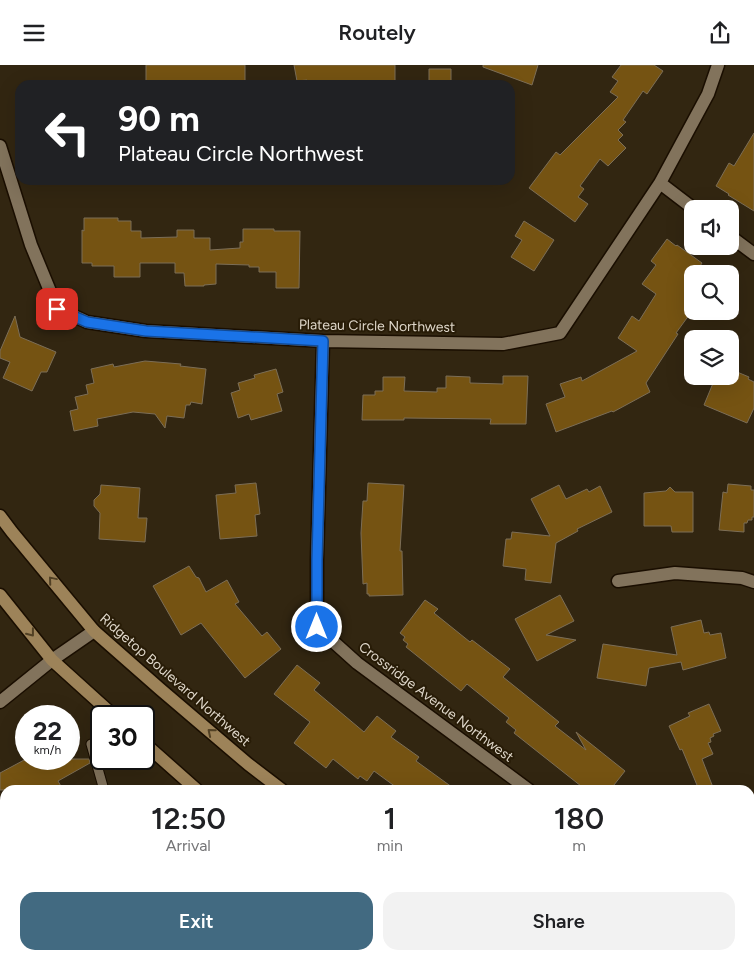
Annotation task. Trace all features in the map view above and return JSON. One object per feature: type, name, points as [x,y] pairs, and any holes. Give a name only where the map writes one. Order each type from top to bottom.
[{"type":"main road","name":"Ridgetop Boulevard Northwest","points":[[0,516],[94,631],[233,751],[276,785]]},
{"type":"main road","points":[[0,595],[52,660],[102,705]]},
{"type":"main road","points":[[155,753],[191,785]]},
{"type":"street","name":"Plateau Circle Northwest","points":[[0,146],[32,245],[57,309],[87,322],[146,331],[323,341],[503,344],[560,333],[660,183],[708,94],[718,65]]},
{"type":"street","points":[[660,183],[684,201]]},
{"type":"street","points":[[739,243],[754,255]]},
{"type":"street","name":"Crossridge Avenue Northwest","points":[[323,341],[317,627],[357,663],[522,785]]},
{"type":"street","points":[[618,581],[675,573],[742,578],[754,582]]},
{"type":"street","points":[[0,702],[52,660],[94,631]]},
{"type":"lane","points":[[98,770],[103,785]]},
{"type":"building","points":[[146,65],[245,65],[245,80],[146,80]]},
{"type":"building","points":[[294,65],[395,65],[395,80],[297,80]]},
{"type":"building","points":[[483,65],[538,65],[532,85],[483,67]]},
{"type":"building","points":[[621,65],[654,65],[663,71],[647,94],[643,91],[623,120],[626,122],[618,130],[623,135],[618,140],[626,148],[608,166],[600,159],[580,186],[584,189],[578,197],[588,204],[575,222],[529,188],[556,152],[560,155],[618,97],[610,92],[618,81],[612,77]]},
{"type":"building","points":[[429,69],[451,69],[451,80],[429,80]]},
{"type":"building","points":[[754,133],[754,211],[716,186],[729,163],[734,166]]},
{"type":"building","points":[[84,218],[118,218],[118,221],[131,221],[131,231],[141,231],[141,238],[177,237],[177,230],[194,230],[194,238],[210,238],[210,250],[240,248],[240,242],[243,242],[243,229],[300,231],[299,288],[276,288],[276,272],[259,272],[259,267],[249,267],[249,265],[216,264],[216,284],[204,286],[185,286],[184,273],[175,273],[175,263],[140,263],[140,277],[114,277],[114,266],[92,266],[92,263],[82,263]]},
{"type":"building","points":[[524,221],[554,240],[534,271],[511,257],[522,240],[515,236]]},
{"type":"building","points":[[667,239],[684,250],[684,255],[691,255],[702,263],[701,265],[684,265],[685,320],[646,383],[650,392],[613,412],[556,432],[546,404],[565,397],[560,384],[581,377],[582,381],[637,351],[618,338],[632,316],[639,321],[656,294],[642,284],[656,265],[651,261]]},
{"type":"building","points":[[15,316],[20,337],[56,352],[47,372],[41,372],[32,391],[3,378],[10,362],[0,358],[0,351]]},
{"type":"building","points":[[145,361],[181,364],[180,366],[206,369],[202,404],[191,402],[190,405],[186,405],[184,418],[167,416],[165,428],[155,414],[133,412],[97,419],[98,426],[74,431],[70,411],[78,409],[75,397],[88,394],[86,385],[94,383],[91,369],[113,364],[114,367]]},
{"type":"building","points":[[276,369],[283,392],[277,394],[282,411],[251,420],[249,414],[238,418],[231,393],[240,390],[238,383],[255,378],[254,375]]},
{"type":"building","points":[[739,373],[749,377],[748,379],[754,382],[754,408],[747,423],[704,405],[712,385],[739,385]]},
{"type":"building","points":[[446,376],[470,377],[470,383],[503,384],[503,376],[528,376],[526,424],[490,424],[491,419],[404,418],[404,420],[362,420],[363,395],[375,395],[375,391],[383,391],[383,377],[405,377],[404,391],[437,392],[437,388],[446,388]]},
{"type":"building","points":[[256,483],[260,514],[255,515],[257,536],[220,539],[216,495],[236,493],[235,485]]},
{"type":"building","points":[[368,483],[404,485],[400,551],[402,551],[403,595],[369,596],[367,594],[367,583],[363,584],[361,533],[363,501],[367,501]]},
{"type":"building","points":[[728,484],[751,486],[751,490],[754,490],[754,517],[752,517],[752,520],[748,520],[747,523],[744,523],[744,532],[719,530],[723,492],[727,493]]},
{"type":"building","points":[[101,485],[140,488],[138,518],[147,518],[145,542],[99,539],[100,513],[94,506],[94,500],[100,494]]},
{"type":"building","points":[[559,485],[566,499],[587,489],[589,492],[600,486],[612,512],[577,529],[578,531],[556,543],[551,583],[525,580],[526,569],[503,566],[506,539],[511,539],[512,532],[550,536],[531,499]]},
{"type":"building","points":[[670,487],[675,492],[693,492],[693,532],[672,532],[671,526],[644,526],[644,493],[666,491]]},
{"type":"building","points":[[189,566],[196,577],[199,578],[206,592],[227,580],[239,602],[235,604],[262,636],[267,632],[281,649],[245,678],[201,623],[181,635],[153,586]]},
{"type":"building","points":[[560,595],[574,621],[546,635],[576,640],[537,661],[515,619]]},
{"type":"building","points":[[425,600],[438,609],[434,613],[470,642],[472,640],[510,669],[503,677],[559,722],[555,726],[586,750],[576,732],[625,771],[614,785],[580,785],[514,733],[516,730],[506,722],[509,718],[467,684],[461,691],[406,647],[408,644],[403,640],[405,637],[400,633]]},
{"type":"building","points":[[701,620],[704,633],[709,632],[710,635],[721,633],[726,658],[683,670],[681,662],[649,668],[646,686],[597,678],[603,644],[677,655],[671,627]]},
{"type":"building","points":[[297,665],[320,683],[314,690],[364,732],[377,716],[396,731],[391,737],[419,757],[416,761],[449,785],[393,785],[374,771],[367,781],[360,776],[358,779],[333,759],[326,768],[294,743],[310,722],[274,694]]},
{"type":"building","points":[[709,704],[721,731],[713,734],[714,736],[710,738],[711,742],[708,743],[713,754],[702,759],[712,785],[697,785],[682,749],[680,750],[669,726],[690,716],[688,713]]},
{"type":"building","points":[[80,759],[89,759],[90,763],[80,769]]},
{"type":"building","points":[[15,765],[15,770],[78,770],[58,781],[60,785],[0,785],[0,773]]},
{"type":"route","points":[[57,309],[87,322],[146,331],[323,341],[317,627]]}]
